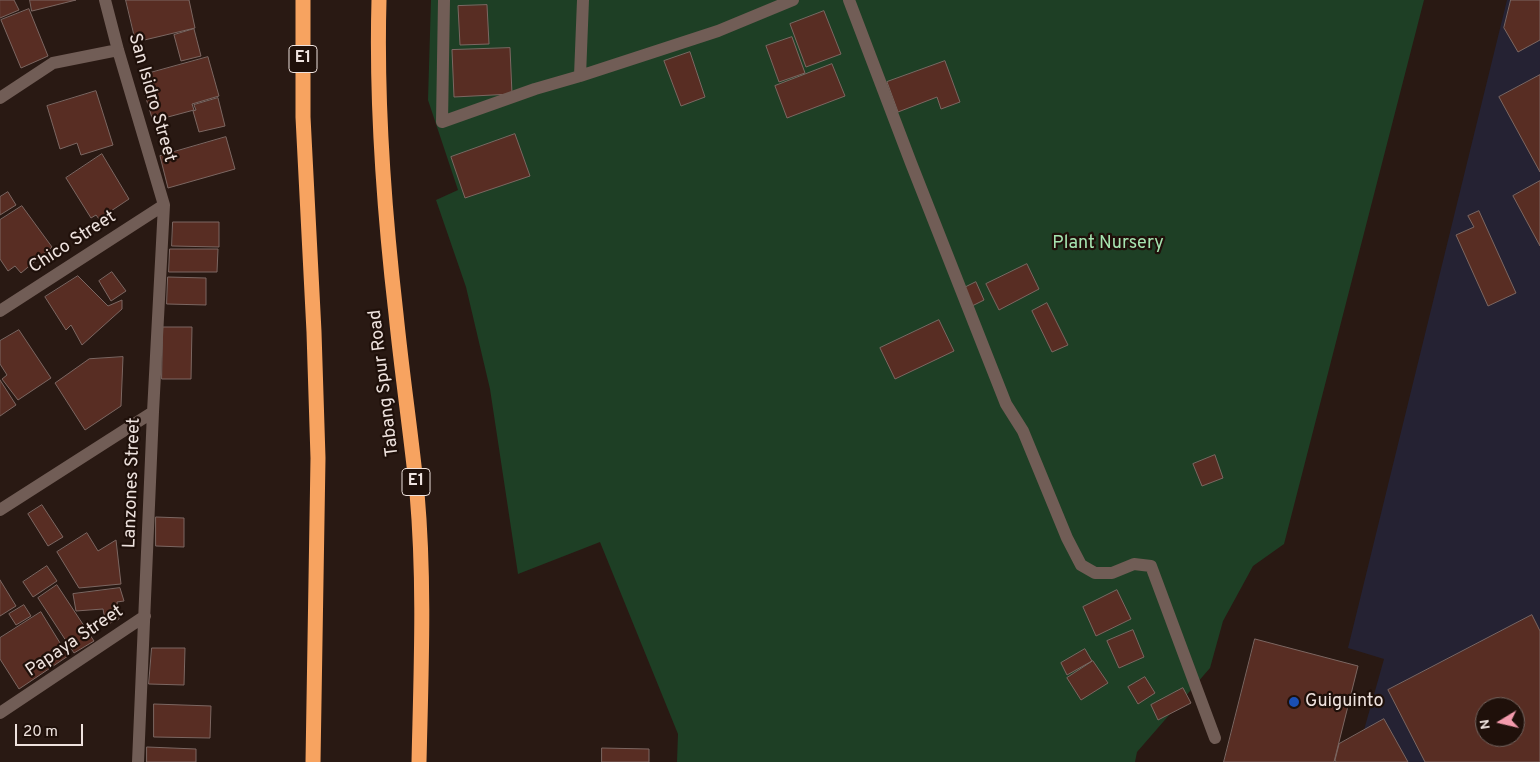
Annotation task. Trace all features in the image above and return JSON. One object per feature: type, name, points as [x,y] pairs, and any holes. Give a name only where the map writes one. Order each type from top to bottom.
[{"type":"highway","name":"E1","points":[[303,0],[303,117],[314,332],[318,458],[313,762]]},
{"type":"highway","name":"Tabang Spur Road","points":[[379,0],[381,156],[396,312],[417,494],[422,566],[419,762]]},
{"type":"street","name":"San Isidro Street","points":[[106,0],[118,50],[164,205]]},
{"type":"street","points":[[444,0],[442,122],[535,89],[718,32],[793,0]]},
{"type":"street","points":[[580,76],[583,0]]},
{"type":"street","points":[[849,0],[1006,404],[1023,431],[1071,545],[1081,565],[1095,573],[1112,573],[1134,564],[1150,566],[1215,738]]},
{"type":"street","points":[[0,98],[53,63],[118,50]]},
{"type":"street","name":"Chico Street","points":[[0,311],[164,205]]},
{"type":"street","name":"Lanzones Street","points":[[138,762],[164,205]]},
{"type":"street","points":[[0,510],[153,412]]},
{"type":"street","name":"Papaya Street","points":[[0,713],[145,616]]},
{"type":"shaded area","points":[[1507,0],[1540,0],[1540,762],[1355,762],[1384,659],[1348,648]]},
{"type":"green space","name":"Plant Nursery","points":[[431,0],[1424,0],[1284,544],[1253,566],[1223,621],[1210,668],[1137,752],[1135,762],[677,762],[678,734],[600,542],[518,574],[490,389],[466,287],[436,200],[458,190],[428,100]]},
{"type":"building","points":[[0,0],[14,0],[19,10],[0,18]]},
{"type":"building","points":[[30,0],[76,0],[32,11]]},
{"type":"building","points":[[126,0],[189,0],[195,28],[136,42]]},
{"type":"building","points":[[1511,0],[1540,0],[1540,40],[1518,52],[1504,28]]},
{"type":"building","points":[[487,5],[489,44],[460,45],[458,6]]},
{"type":"building","points":[[29,9],[48,56],[21,68],[1,20]]},
{"type":"building","points":[[824,11],[841,54],[806,67],[790,24]]},
{"type":"building","points":[[194,29],[201,56],[181,61],[174,35]]},
{"type":"building","points":[[792,37],[805,73],[779,82],[766,46]]},
{"type":"building","points":[[510,48],[512,94],[454,97],[452,50]]},
{"type":"building","points":[[690,52],[705,97],[681,106],[664,61]]},
{"type":"building","points":[[208,57],[219,96],[192,104],[194,110],[153,121],[145,95],[155,91],[150,73]]},
{"type":"building","points":[[945,61],[960,102],[941,109],[937,97],[898,112],[887,82]]},
{"type":"building","points":[[832,64],[845,96],[787,118],[775,86]]},
{"type":"building","points":[[1540,75],[1540,172],[1499,97]]},
{"type":"building","points":[[96,91],[113,145],[81,155],[77,143],[60,149],[47,106]]},
{"type":"building","points":[[218,98],[225,126],[199,132],[193,111],[196,110],[194,105]]},
{"type":"building","points":[[515,134],[530,176],[465,198],[451,157]]},
{"type":"building","points":[[226,137],[235,169],[168,188],[160,156]]},
{"type":"building","points":[[102,154],[129,199],[99,219],[96,215],[91,218],[66,178]]},
{"type":"building","points":[[1540,181],[1540,246],[1513,196]]},
{"type":"building","points":[[8,192],[16,205],[0,215],[0,197]]},
{"type":"building","points":[[22,206],[52,247],[21,273],[15,266],[8,271],[0,259],[0,220]]},
{"type":"building","points":[[1479,211],[1516,293],[1488,306],[1456,235],[1474,227],[1468,216]]},
{"type":"building","points":[[173,222],[219,222],[219,247],[172,246]]},
{"type":"building","points":[[170,249],[218,249],[217,272],[169,272]]},
{"type":"building","points":[[1027,264],[1039,289],[999,310],[986,284]]},
{"type":"building","points":[[112,272],[126,291],[111,301],[99,281]]},
{"type":"building","points":[[78,276],[108,306],[122,300],[122,309],[82,345],[71,325],[66,330],[45,297]]},
{"type":"building","points":[[168,277],[206,278],[206,305],[167,304]]},
{"type":"building","points":[[976,282],[984,300],[970,307],[962,289]]},
{"type":"building","points":[[1047,303],[1068,345],[1052,352],[1032,311]]},
{"type":"building","points":[[939,320],[954,351],[895,379],[880,348]]},
{"type":"building","points":[[163,327],[192,327],[191,379],[162,379]]},
{"type":"building","points":[[19,330],[51,378],[18,400],[2,379],[7,375],[0,364],[0,341]]},
{"type":"building","points":[[123,357],[121,406],[85,430],[55,383],[89,359]]},
{"type":"building","points":[[0,380],[16,405],[0,416]]},
{"type":"building","points":[[1215,455],[1223,478],[1202,486],[1193,464]]},
{"type":"building","points":[[42,505],[63,537],[48,546],[28,514]]},
{"type":"building","points":[[156,517],[184,518],[184,547],[156,546]]},
{"type":"building","points":[[87,533],[98,551],[116,540],[121,584],[79,588],[57,552]]},
{"type":"building","points":[[47,566],[57,581],[33,597],[23,582]]},
{"type":"building","points":[[0,580],[16,606],[0,616]]},
{"type":"building","points":[[57,585],[94,641],[74,653],[38,598]]},
{"type":"building","points":[[120,588],[124,601],[117,602],[119,619],[106,625],[103,609],[76,611],[73,594]]},
{"type":"building","points":[[1117,590],[1131,619],[1096,636],[1083,607]]},
{"type":"building","points":[[24,605],[31,616],[16,625],[9,614]]},
{"type":"building","points":[[41,612],[68,656],[19,689],[0,659],[0,638]]},
{"type":"building","points":[[1532,615],[1540,631],[1540,762],[1425,762],[1388,690]]},
{"type":"building","points":[[1133,630],[1144,657],[1119,668],[1107,641]]},
{"type":"building","name":"Guiguinto","points":[[1255,639],[1358,666],[1334,762],[1224,762]]},
{"type":"building","points":[[152,648],[185,648],[184,685],[149,684]]},
{"type":"building","points":[[1085,649],[1092,661],[1067,675],[1061,663]]},
{"type":"building","points":[[1093,661],[1108,683],[1081,700],[1067,678]]},
{"type":"building","points":[[1145,677],[1155,693],[1138,704],[1128,687]]},
{"type":"building","points":[[1183,688],[1191,703],[1158,720],[1151,705]]},
{"type":"building","points":[[154,704],[211,706],[210,738],[154,737]]},
{"type":"building","points":[[1384,719],[1408,762],[1336,762],[1339,744]]},
{"type":"building","points":[[147,747],[196,749],[196,762],[147,762]]},
{"type":"building","points":[[602,748],[649,749],[649,762],[602,762]]},
{"type":"place","name":"Guiguinto","points":[[1294,702]]}]
